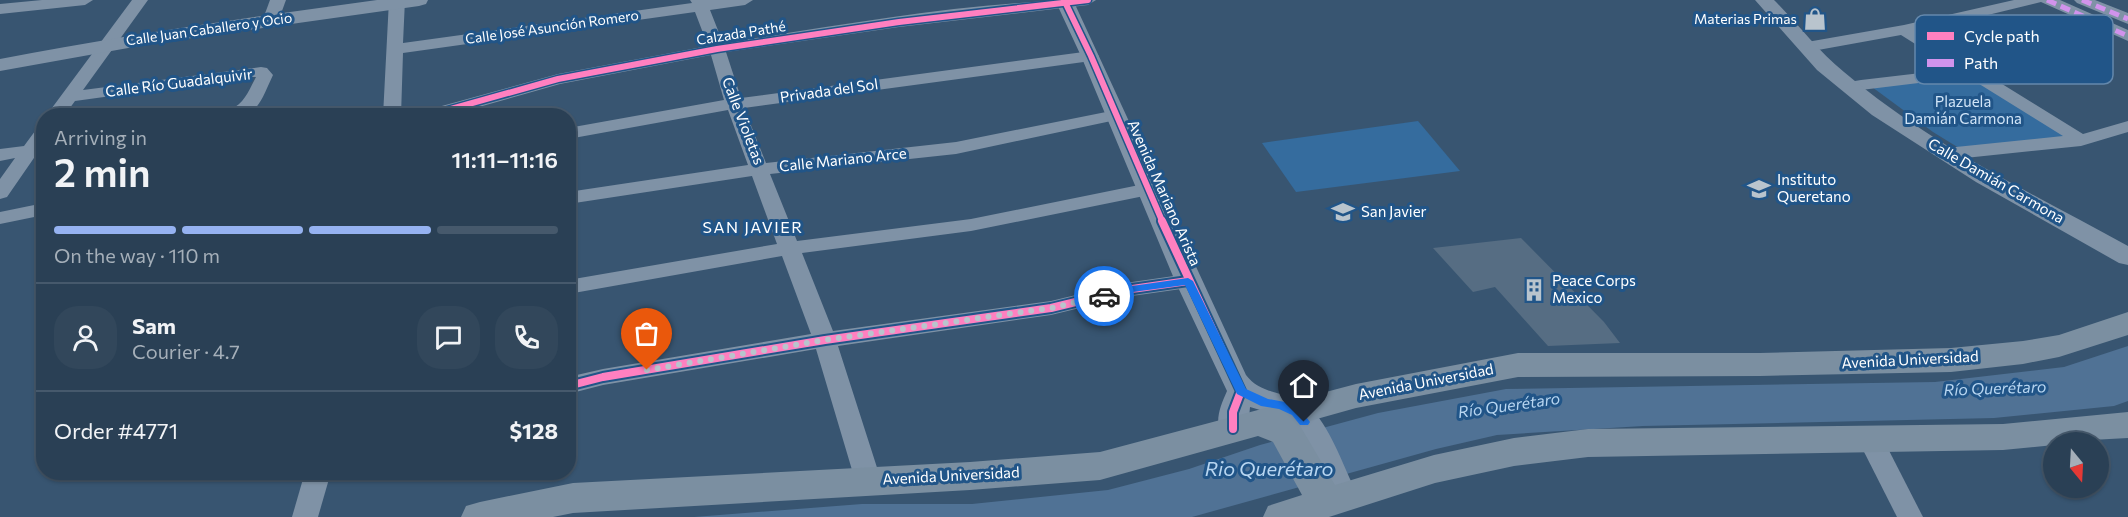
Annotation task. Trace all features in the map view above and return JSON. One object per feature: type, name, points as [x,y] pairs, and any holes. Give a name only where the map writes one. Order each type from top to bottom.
[{"type":"main road","name":"Avenida Universidad","points":[[480,517],[573,498],[970,476],[1100,466],[1277,426],[1356,396],[1518,365],[1773,365],[1963,359],[2021,353],[2077,340],[2128,323]]},
{"type":"main road","points":[[1277,426],[1332,496]]},
{"type":"main road","points":[[1282,517],[1332,496],[1434,470],[1514,452],[1588,443],[2003,437],[2127,427]]},
{"type":"street","points":[[0,9],[85,0]]},
{"type":"street","points":[[60,108],[140,0]]},
{"type":"street","points":[[271,19],[278,0]]},
{"type":"street","name":"Calle Juan Caballero y Ocio","points":[[0,65],[106,44],[397,1],[419,0]]},
{"type":"street","name":"Calle José Asunción Romero","points":[[395,49],[700,3],[745,0]]},
{"type":"street","name":"Calle Damián Carmona","points":[[1764,0],[1813,46],[1952,153],[2128,247]]},
{"type":"street","name":"Calle Damián Carmona","points":[[1780,0],[1813,46],[1847,86],[1952,153],[2128,257]]},
{"type":"street","points":[[1948,15],[1977,5],[2034,0]]},
{"type":"street","points":[[2047,0],[2083,5],[2128,19]]},
{"type":"street","points":[[392,108],[397,1]]},
{"type":"street","name":"Calzada Pathé","points":[[455,108],[558,79],[717,49],[899,22],[1073,1]]},
{"type":"street","name":"Avenida Mariano Arista","points":[[1073,1],[1091,56],[1116,115],[1188,281],[1241,391]]},
{"type":"street","name":"Calle Violetas","points":[[700,3],[734,104],[761,169],[825,340],[868,480]]},
{"type":"street","points":[[2083,5],[2098,15]]},
{"type":"street","points":[[1813,46],[1915,26]]},
{"type":"street","points":[[2113,26],[2128,36]]},
{"type":"street","points":[[1904,30],[1915,37]]},
{"type":"street","name":"Privada del Sol","points":[[576,133],[734,104],[1091,56]]},
{"type":"street","name":"Calle Río Guadalquivir","points":[[68,97],[261,72],[265,75],[251,104],[246,108]]},
{"type":"street","points":[[1862,85],[1915,79]]},
{"type":"street","points":[[1990,84],[2081,140]]},
{"type":"street","name":"Calle Mariano Arce","points":[[576,197],[761,169],[956,148],[1116,115]]},
{"type":"street","points":[[1952,153],[2081,140],[2128,126]]},
{"type":"street","points":[[0,155],[36,149]]},
{"type":"street","points":[[0,193],[36,150]]},
{"type":"street","points":[[576,286],[789,248],[971,225],[1149,189]]},
{"type":"street","points":[[0,218],[36,211]]},
{"type":"street","points":[[576,384],[603,377],[825,340],[1051,308],[1125,290],[1188,281]]},
{"type":"street","points":[[1241,391],[1265,403],[1281,405],[1277,426],[1233,412],[1241,391]]},
{"type":"street","points":[[1871,440],[1910,517]]},
{"type":"street","points":[[305,517],[316,480]]},
{"type":"green space","name":"Plazuela Damián Carmona","points":[[1915,82],[1984,84],[2068,137],[1959,148],[1933,132],[1872,87]]},
{"type":"green space","points":[[1418,121],[1460,171],[1296,192],[1262,143]]},
{"type":"water","name":"Rio Querétaro","points":[[2128,346],[2128,401],[2114,406],[1994,418],[1643,426],[1497,435],[1436,449],[1192,517],[694,517],[862,504],[972,504],[1108,490],[1189,469],[1260,445],[1378,413],[1506,389],[1935,382],[2064,367]]},
{"type":"building","name":"Peace Corps Mexico","points":[[1521,238],[1604,322],[1620,343],[1548,346],[1495,287],[1473,292],[1433,248]]},
{"type":"marked path","points":[[2047,0],[2081,15]]},
{"type":"marked path","points":[[2082,0],[2128,19]]},
{"type":"marked path","points":[[2113,29],[2128,36]]},
{"type":"cycle path","points":[[1064,0],[1091,56],[1188,281],[1241,391],[1233,412],[1233,429]]},
{"type":"cycle path","points":[[455,108],[558,79],[717,49],[899,22],[1088,0]]},
{"type":"cycle path","points":[[576,384],[603,377],[825,340],[1051,308],[1125,290],[1188,281]]},
{"type":"way so far","points":[[647,370],[825,340],[1051,308],[1104,296]]},
{"type":"place","name":"Materias Primas","points":[[1815,19]]},
{"type":"place","name":"Instituto Queretano","points":[[1759,189]]},
{"type":"place","name":"San Javier","points":[[1343,212]]},
{"type":"place","name":"Peace Corps Mexico","points":[[1534,290]]},
{"type":"district","name":"SAN JAVIER","points":[[753,227]]},
{"type":"route","points":[[1104,296],[1125,290],[1188,281],[1241,391],[1265,403],[1281,405],[1296,412],[1304,422]]},
{"type":"water label","name":"Río Querétaro","points":[[1995,388]]},
{"type":"water label","name":"Río Querétaro","points":[[1509,405]]}]
